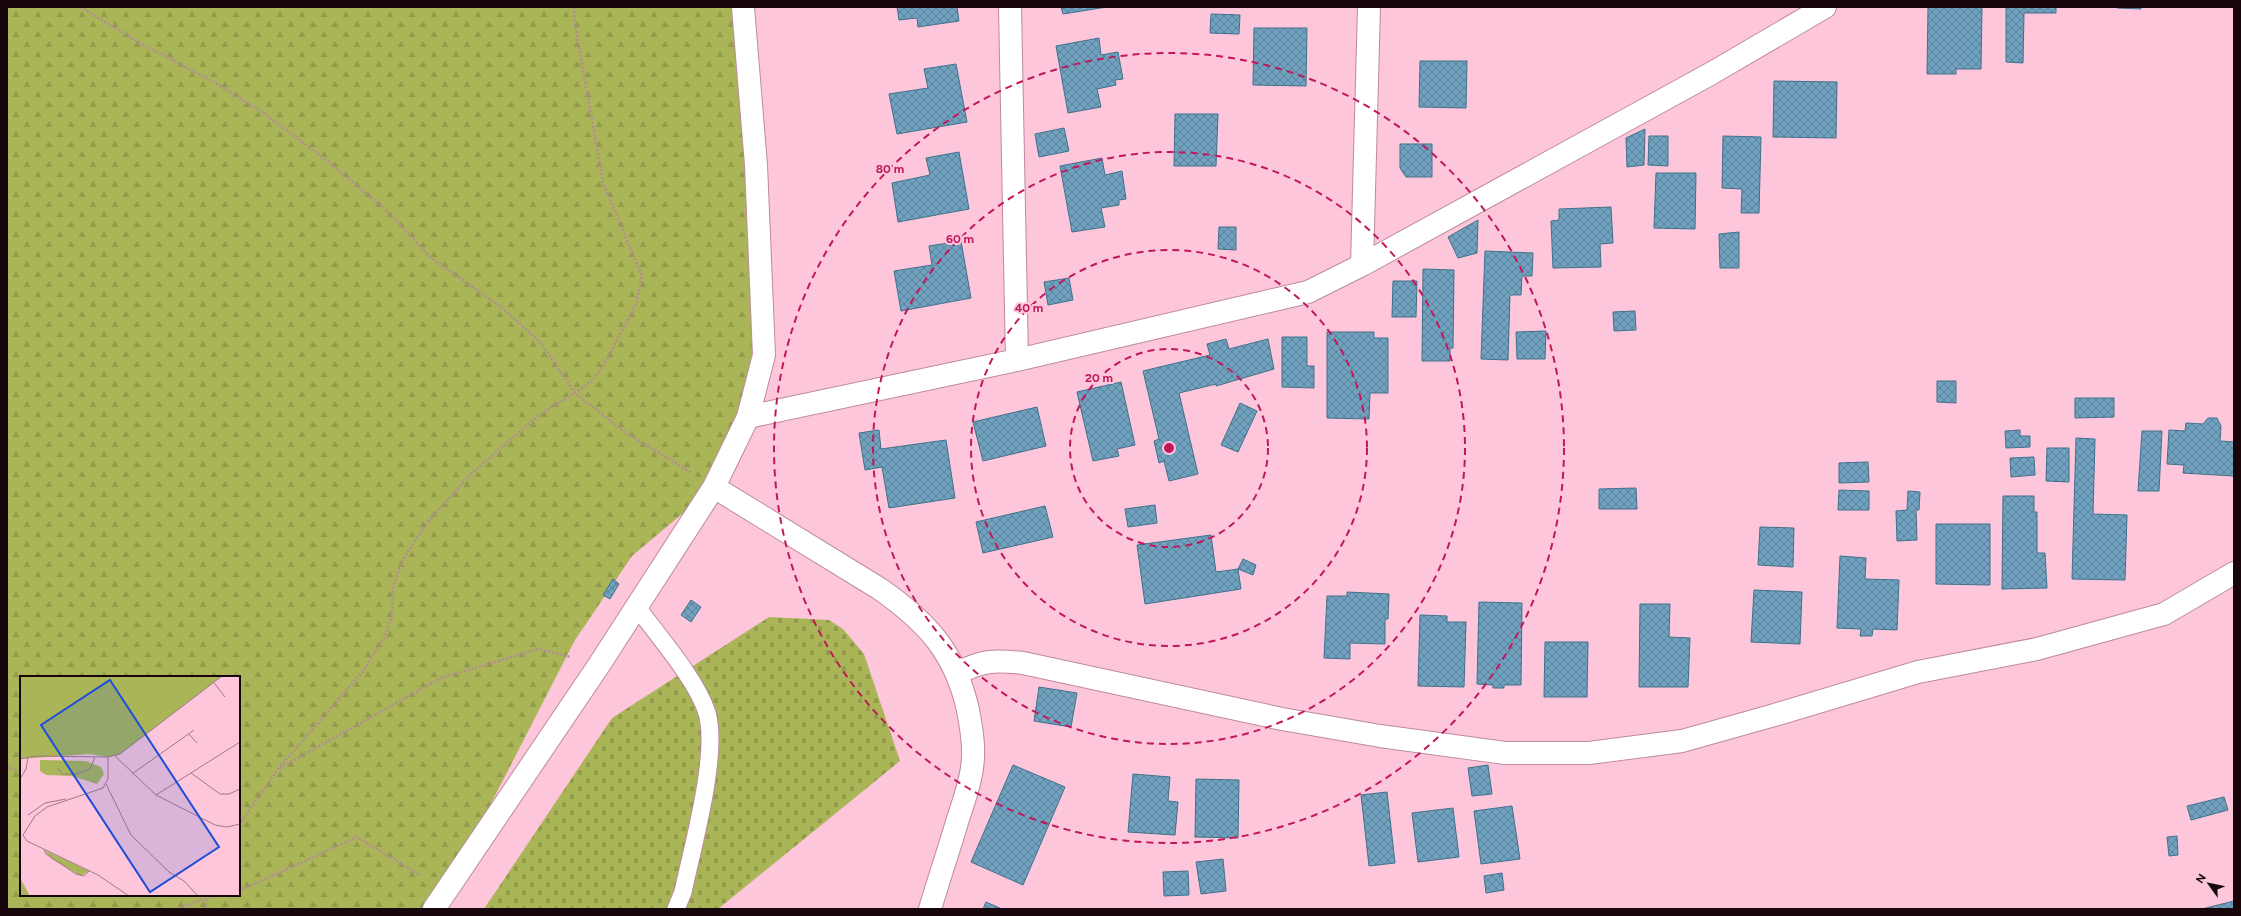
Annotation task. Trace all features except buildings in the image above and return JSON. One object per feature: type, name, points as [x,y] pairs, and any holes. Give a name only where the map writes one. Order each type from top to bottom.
[{"type":"street","points":[[434,909],[599,665],[714,487],[748,417],[764,355],[756,165],[743,7]]},
{"type":"street","points":[[1010,7],[1017,360]]},
{"type":"street","points":[[1362,265],[1369,7]]},
{"type":"street","points":[[748,417],[1017,360],[1308,292],[1362,265],[1712,73],[1825,7]]},
{"type":"street","points":[[714,487],[880,589],[905,607],[920,620],[933,636],[958,673],[972,729],[973,758],[968,788],[930,909]]},
{"type":"street","points":[[958,673],[977,663],[996,660],[1023,663],[1282,719],[1380,736],[1504,753],[1589,753],[1682,741],[1918,672],[2037,649],[2164,614],[2234,573]]},
{"type":"lane","points":[[637,607],[684,671],[700,697],[707,713],[710,730],[707,777],[683,892],[676,909]]},
{"type":"path","points":[[80,7],[142,44],[214,82],[262,112],[326,159],[385,209],[431,258],[500,306],[541,343],[575,393],[626,433],[714,487]]},
{"type":"path","points":[[240,824],[278,769],[363,671],[384,638],[392,617],[393,587],[402,561],[426,524],[470,475],[539,415],[593,380],[605,363],[636,304],[642,276],[603,183],[574,7]]},
{"type":"path","points":[[278,769],[441,678],[538,649],[599,665]]},
{"type":"path","points":[[7,767],[20,772]]},
{"type":"path","points":[[240,891],[357,837],[446,891]]},
{"type":"path","points":[[178,909],[208,896]]},
{"type":"path","points":[[205,909],[208,896]]},
{"type":"green space","points":[[7,7],[740,7],[764,355],[714,487],[632,556],[575,640],[446,891],[434,909],[7,909]]},
{"type":"green space","points":[[769,617],[829,620],[843,629],[864,654],[900,761],[718,909],[484,909],[612,718]]}]
